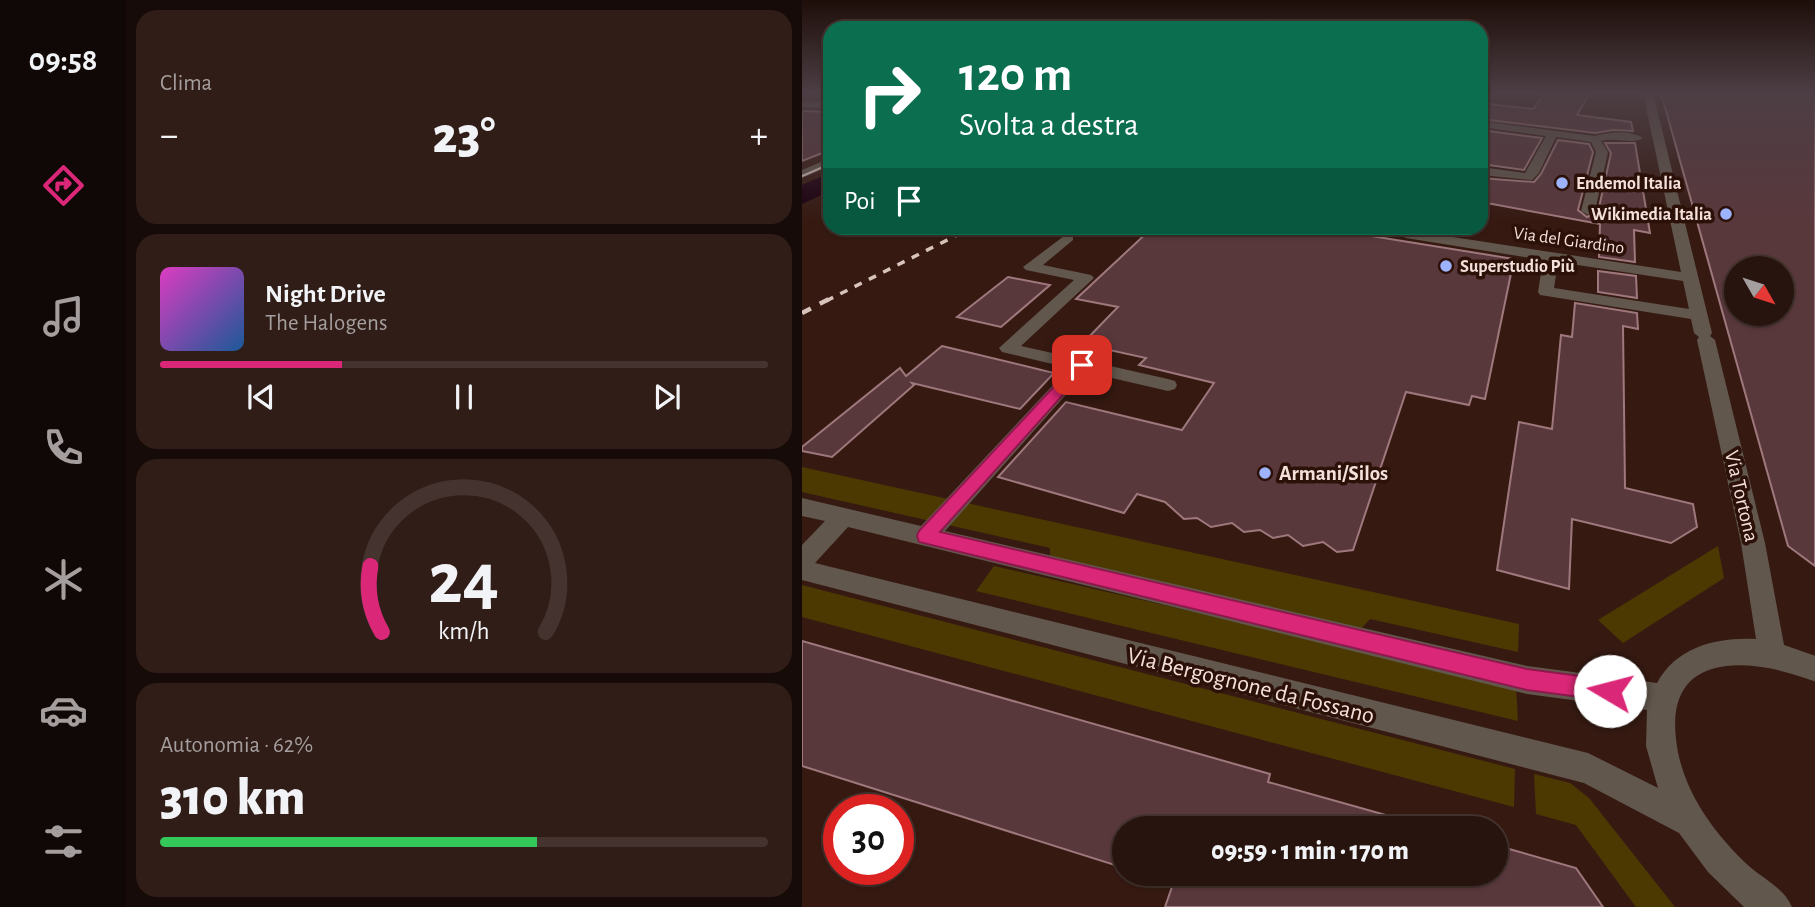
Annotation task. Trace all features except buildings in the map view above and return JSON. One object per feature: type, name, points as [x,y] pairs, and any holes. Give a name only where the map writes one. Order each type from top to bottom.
[{"type":"street","points":[[1488,172],[1528,177],[1533,173],[1551,135]]},
{"type":"street","points":[[1563,135],[1595,139],[1603,135]]},
{"type":"street","points":[[1608,135],[1638,138]]},
{"type":"street","name":"Via Tortona","points":[[1658,135],[1753,543],[1772,654]]},
{"type":"street","points":[[1588,211],[1602,152],[1595,139]]},
{"type":"street","points":[[802,174],[823,165]]},
{"type":"street","name":"Via del Giardino","points":[[1412,235],[1691,278]]},
{"type":"street","points":[[1068,237],[1031,267],[1086,278],[1008,348],[1168,385]]},
{"type":"street","points":[[1551,258],[1546,292],[1699,315]]},
{"type":"street","points":[[926,536],[1082,365]]},
{"type":"street","points":[[802,508],[1527,680],[1664,698]]},
{"type":"street","points":[[802,561],[843,517]]},
{"type":"street","name":"Via Bergognone da Fossano","points":[[802,570],[1588,769],[1692,822]]},
{"type":"street","points":[[1774,907],[1733,873],[1692,822],[1673,788],[1662,754],[1660,724],[1664,698],[1682,672],[1709,655],[1732,651],[1772,654],[1815,668]]},
{"type":"shaded area","points":[[823,176],[823,194],[802,204],[802,185]]},
{"type":"shaded area","points":[[802,467],[1519,624],[1518,652],[1370,619],[1361,629],[1050,557],[1050,548],[802,492]]},
{"type":"shaded area","points":[[1718,546],[1724,578],[1623,643],[1598,620]]},
{"type":"shaded area","points":[[994,566],[1516,686],[1518,721],[976,591]]},
{"type":"shaded area","points":[[802,585],[1515,769],[1514,807],[802,617]]},
{"type":"shaded area","points":[[1534,774],[1570,783],[1589,798],[1675,907],[1636,907],[1576,825],[1536,814]]},
{"type":"tram line","points":[[802,176],[823,167]]},
{"type":"railway","points":[[826,301],[957,235]]},
{"type":"railway","points":[[802,313],[829,299]]},
{"type":"place","name":"Endemol Italia","points":[[1562,183]]},
{"type":"place","name":"Wikimedia Italia","points":[[1726,214]]},
{"type":"place","name":"Superstudio Più","points":[[1446,266]]},
{"type":"place","name":"Armani/Silos","points":[[1265,473]]},
{"type":"route","points":[[1082,365],[926,536],[1527,680],[1610,691]]}]
